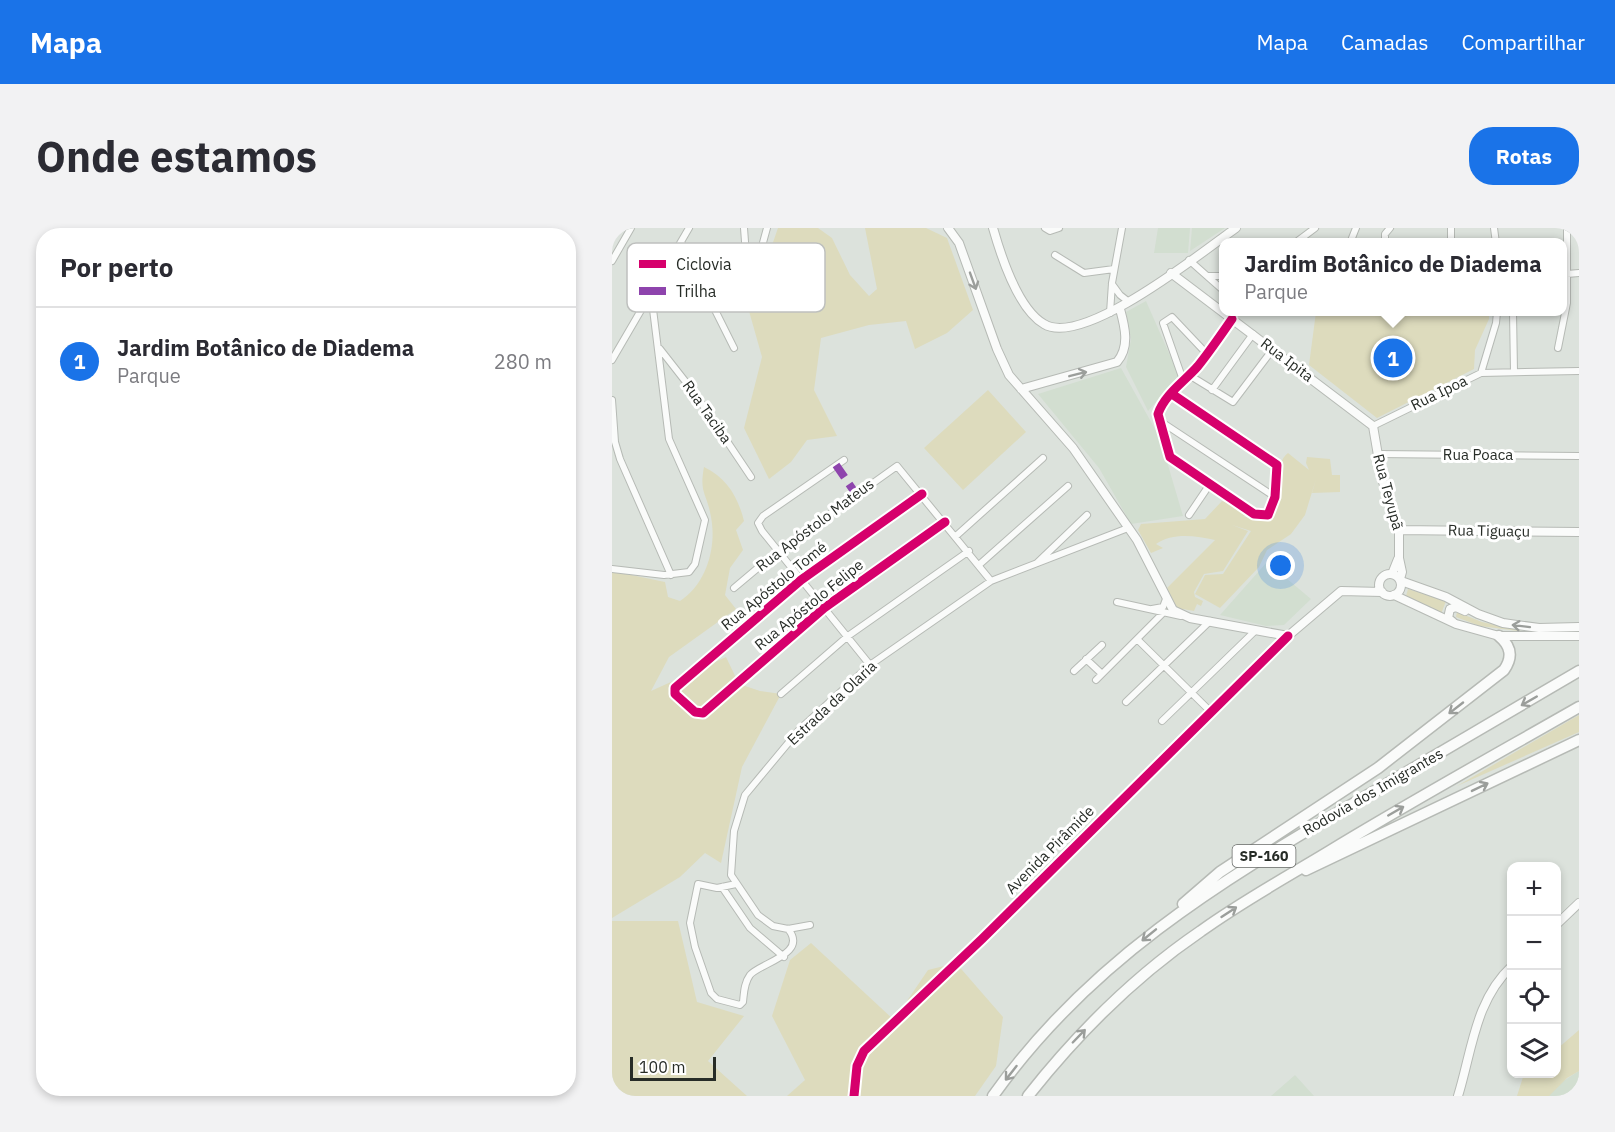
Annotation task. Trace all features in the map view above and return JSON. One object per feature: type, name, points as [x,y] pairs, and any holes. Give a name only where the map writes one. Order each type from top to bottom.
[{"type":"highway","points":[[1172,917],[1208,881],[1378,768],[1504,670],[1510,658],[1509,648],[1499,636]]},
{"type":"highway","name":"Rodovia dos Imigrantes","points":[[993,1096],[1025,1054],[1086,990],[1172,917],[1263,856],[1579,671]]},
{"type":"highway","name":"Rodovia dos Imigrantes","points":[[1028,1096],[1080,1035],[1152,968],[1200,931],[1294,872],[1579,707]]},
{"type":"highway","points":[[1294,872],[1311,870],[1579,740]]},
{"type":"main road","points":[[948,228],[959,243],[1005,367],[1021,389],[1073,448],[1149,561],[1173,610],[1185,617],[1288,636],[1341,591],[1380,588],[1456,624],[1499,636],[1579,636]]},
{"type":"main road","points":[[993,228],[1008,273],[1029,307],[1043,324],[1052,328],[1070,328],[1120,309],[1219,240]]},
{"type":"main road","points":[[1222,238],[1236,228]]},
{"type":"main road","points":[[1021,389],[1117,362],[1124,352],[1125,338],[1120,309]]},
{"type":"main road","points":[[1380,588],[1382,577],[1397,578],[1446,597],[1488,619]]},
{"type":"main road","points":[[1394,595],[1400,589],[1397,578]]},
{"type":"main road","points":[[1456,624],[1447,615],[1453,608],[1488,619],[1539,628],[1579,627]]},
{"type":"street","points":[[612,261],[631,228]]},
{"type":"street","points":[[681,242],[689,228]]},
{"type":"street","points":[[744,228],[745,243]]},
{"type":"street","points":[[763,243],[767,228]]},
{"type":"street","points":[[1045,228],[1050,231],[1059,228]]},
{"type":"street","points":[[1110,313],[1112,283],[1122,228]]},
{"type":"street","points":[[1302,238],[1315,228]]},
{"type":"street","points":[[1055,255],[1084,273],[1114,269]]},
{"type":"street","points":[[1190,260],[1219,287]]},
{"type":"street","name":"Rua Ipita","points":[[1171,273],[1219,309]]},
{"type":"street","points":[[1567,274],[1579,273]]},
{"type":"street","points":[[1207,276],[1219,276]]},
{"type":"street","points":[[1112,283],[1120,296],[1129,302]]},
{"type":"street","points":[[612,360],[640,312]]},
{"type":"street","points":[[612,569],[671,575],[684,574],[693,568],[705,529],[705,520],[669,439],[654,312]]},
{"type":"street","points":[[716,312],[734,348]]},
{"type":"street","name":"Rua Ipita","points":[[1228,316],[1373,426]]},
{"type":"street","name":"Rua Ipoa","points":[[1373,426],[1481,373],[1497,316]]},
{"type":"street","points":[[1513,316],[1514,372]]},
{"type":"street","points":[[1558,348],[1563,316]]},
{"type":"street","points":[[1207,354],[1172,317],[1163,323],[1186,377],[1230,401],[1236,401],[1272,349]]},
{"type":"street","points":[[1172,394],[1276,465],[1275,497],[1271,512],[1259,516],[1170,457],[1159,420],[1159,410],[1172,394],[1186,377],[1207,354],[1232,319]]},
{"type":"street","points":[[1212,390],[1253,334]]},
{"type":"street","name":"Rua Taciba","points":[[659,348],[696,395],[751,477]]},
{"type":"street","points":[[1481,373],[1579,371]]},
{"type":"street","points":[[612,400],[615,442],[620,459],[671,575]]},
{"type":"street","points":[[1159,420],[1275,497]]},
{"type":"street","name":"Rua Teyupã","points":[[1373,426],[1377,454],[1399,530],[1397,578]]},
{"type":"street","name":"Rua Poaca","points":[[1377,454],[1579,456]]},
{"type":"street","points":[[956,536],[1043,458]]},
{"type":"street","points":[[844,460],[763,516],[758,523],[870,665]]},
{"type":"street","name":"Rua Apóstolo Mateus","points":[[734,588],[778,551],[887,470],[899,466],[922,494]]},
{"type":"street","points":[[1189,515],[1210,484]]},
{"type":"street","points":[[980,564],[1068,486]]},
{"type":"street","points":[[922,494],[980,564],[991,581]]},
{"type":"street","name":"Rua Apóstolo Tomé","points":[[694,712],[675,693],[675,688],[801,580],[922,494]]},
{"type":"street","points":[[1034,565],[1087,515]]},
{"type":"street","name":"Rua Apóstolo Felipe","points":[[694,712],[704,713],[824,608],[945,522]]},
{"type":"street","name":"Estrada da Olaria","points":[[788,929],[773,926],[763,919],[736,884],[731,875],[730,861],[736,825],[745,795],[799,730],[870,665],[991,581],[1128,528]]},
{"type":"street","name":"Rua Tiguaçu","points":[[1399,530],[1579,532]]},
{"type":"street","points":[[781,694],[848,636],[969,551]]},
{"type":"street","points":[[1152,610],[1163,607],[1166,599]]},
{"type":"street","points":[[1118,602],[1185,617]]},
{"type":"street","points":[[1096,680],[1163,613]]},
{"type":"street","points":[[1126,702],[1210,621]]},
{"type":"street","points":[[1162,721],[1256,630]]},
{"type":"street","name":"Avenida Pirâmide","points":[[854,1096],[857,1066],[864,1051],[982,939],[1288,636]]},
{"type":"street","points":[[1137,639],[1211,712]]},
{"type":"street","points":[[1074,671],[1102,645]]},
{"type":"street","points":[[1086,659],[1102,674]]},
{"type":"street","points":[[736,884],[722,887],[698,884],[690,922],[695,947],[711,993],[717,999],[740,1005],[750,975],[760,967],[784,957],[793,943],[793,934],[788,929]]},
{"type":"street","points":[[722,887],[750,928],[784,957]]},
{"type":"street","points":[[1561,920],[1579,903]]},
{"type":"street","points":[[788,929],[810,925]]},
{"type":"street","points":[[1458,1096],[1483,1007],[1494,984],[1508,970]]},
{"type":"shaded area","points":[[778,228],[818,228],[832,238],[850,275],[869,296],[877,289],[865,228],[926,228],[947,238],[973,310],[947,333],[915,349],[906,321],[869,325],[821,338],[814,390],[837,436],[807,440],[791,462],[769,479],[744,428],[762,357],[749,312],[825,312],[825,243],[773,243]]},
{"type":"shaded area","points":[[1158,228],[1190,228],[1188,253],[1154,253]]},
{"type":"shaded area","points":[[1192,228],[1225,228],[1190,251]]},
{"type":"shaded area","points":[[1146,301],[1179,376],[1148,411],[1126,367],[1131,339],[1126,312]]},
{"type":"shaded area","points":[[1315,316],[1489,316],[1475,350],[1474,369],[1377,418],[1309,365]]},
{"type":"shaded area","points":[[1121,368],[1160,438],[1183,516],[1131,524],[1099,468],[1038,394]]},
{"type":"shaded area","points":[[988,390],[1026,432],[963,490],[924,448]]},
{"type":"shaded area","points":[[1288,453],[1309,470],[1306,463],[1307,457],[1330,459],[1332,475],[1340,475],[1340,492],[1312,493],[1316,479],[1305,515],[1291,534],[1267,550],[1259,567],[1220,608],[1195,594],[1205,575],[1223,574],[1251,531],[1232,525],[1248,531],[1223,571],[1204,574],[1194,592],[1195,597],[1203,601],[1201,606],[1197,604],[1194,611],[1177,608],[1167,588],[1215,540],[1177,536],[1156,544],[1163,548],[1151,553],[1138,530],[1141,524],[1205,519],[1222,501],[1234,505],[1250,516],[1243,516],[1257,521],[1266,520],[1276,505],[1280,467]]},
{"type":"shaded area","points":[[704,467],[712,471],[730,489],[744,521],[736,530],[743,550],[730,568],[725,595],[736,609],[669,657],[651,691],[726,657],[739,684],[760,691],[781,694],[742,767],[721,863],[705,853],[680,877],[612,918],[612,571],[665,582],[668,597],[680,601],[697,585],[708,564],[712,541],[711,517],[703,488]]},
{"type":"shaded area","points":[[1267,562],[1311,599],[1284,625],[1266,626],[1220,615]]},
{"type":"shaded area","points":[[1408,589],[1446,601],[1441,614],[1406,596]]},
{"type":"shaded area","points":[[1457,612],[1482,622],[1526,632],[1480,626],[1456,617]]},
{"type":"shaded area","points":[[1579,715],[1579,732],[1457,786]]},
{"type":"shaded area","points":[[612,921],[678,921],[697,1002],[744,1016],[708,1061],[747,1096],[612,1096]]},
{"type":"shaded area","points":[[811,943],[894,1020],[928,970],[956,963],[1003,1017],[996,1066],[975,1096],[787,1096],[805,1080],[772,1016],[790,960]]},
{"type":"shaded area","points":[[1579,1030],[1579,1071],[1567,1078],[1549,1096],[1517,1096],[1523,1078],[1561,1078],[1561,1046]]},
{"type":"shaded area","points":[[1579,1071],[1579,1096],[1547,1096],[1557,1085]]},
{"type":"shaded area","points":[[1295,1075],[1314,1096],[1271,1096]]},
{"type":"marked path","points":[[836,465],[856,494]]},
{"type":"cycle path","points":[[1172,394],[1277,465],[1275,497],[1268,515],[1254,514],[1170,457],[1158,414],[1175,388],[1198,366],[1232,319]]},
{"type":"cycle path","points":[[922,494],[801,580],[675,688],[675,694],[695,712],[703,713],[824,608],[945,522]]},
{"type":"cycle path","points":[[854,1096],[857,1066],[864,1051],[982,939],[1288,636]]},
{"type":"place","name":"Jardim Botânico de Diadema","points":[[1393,358]]}]
